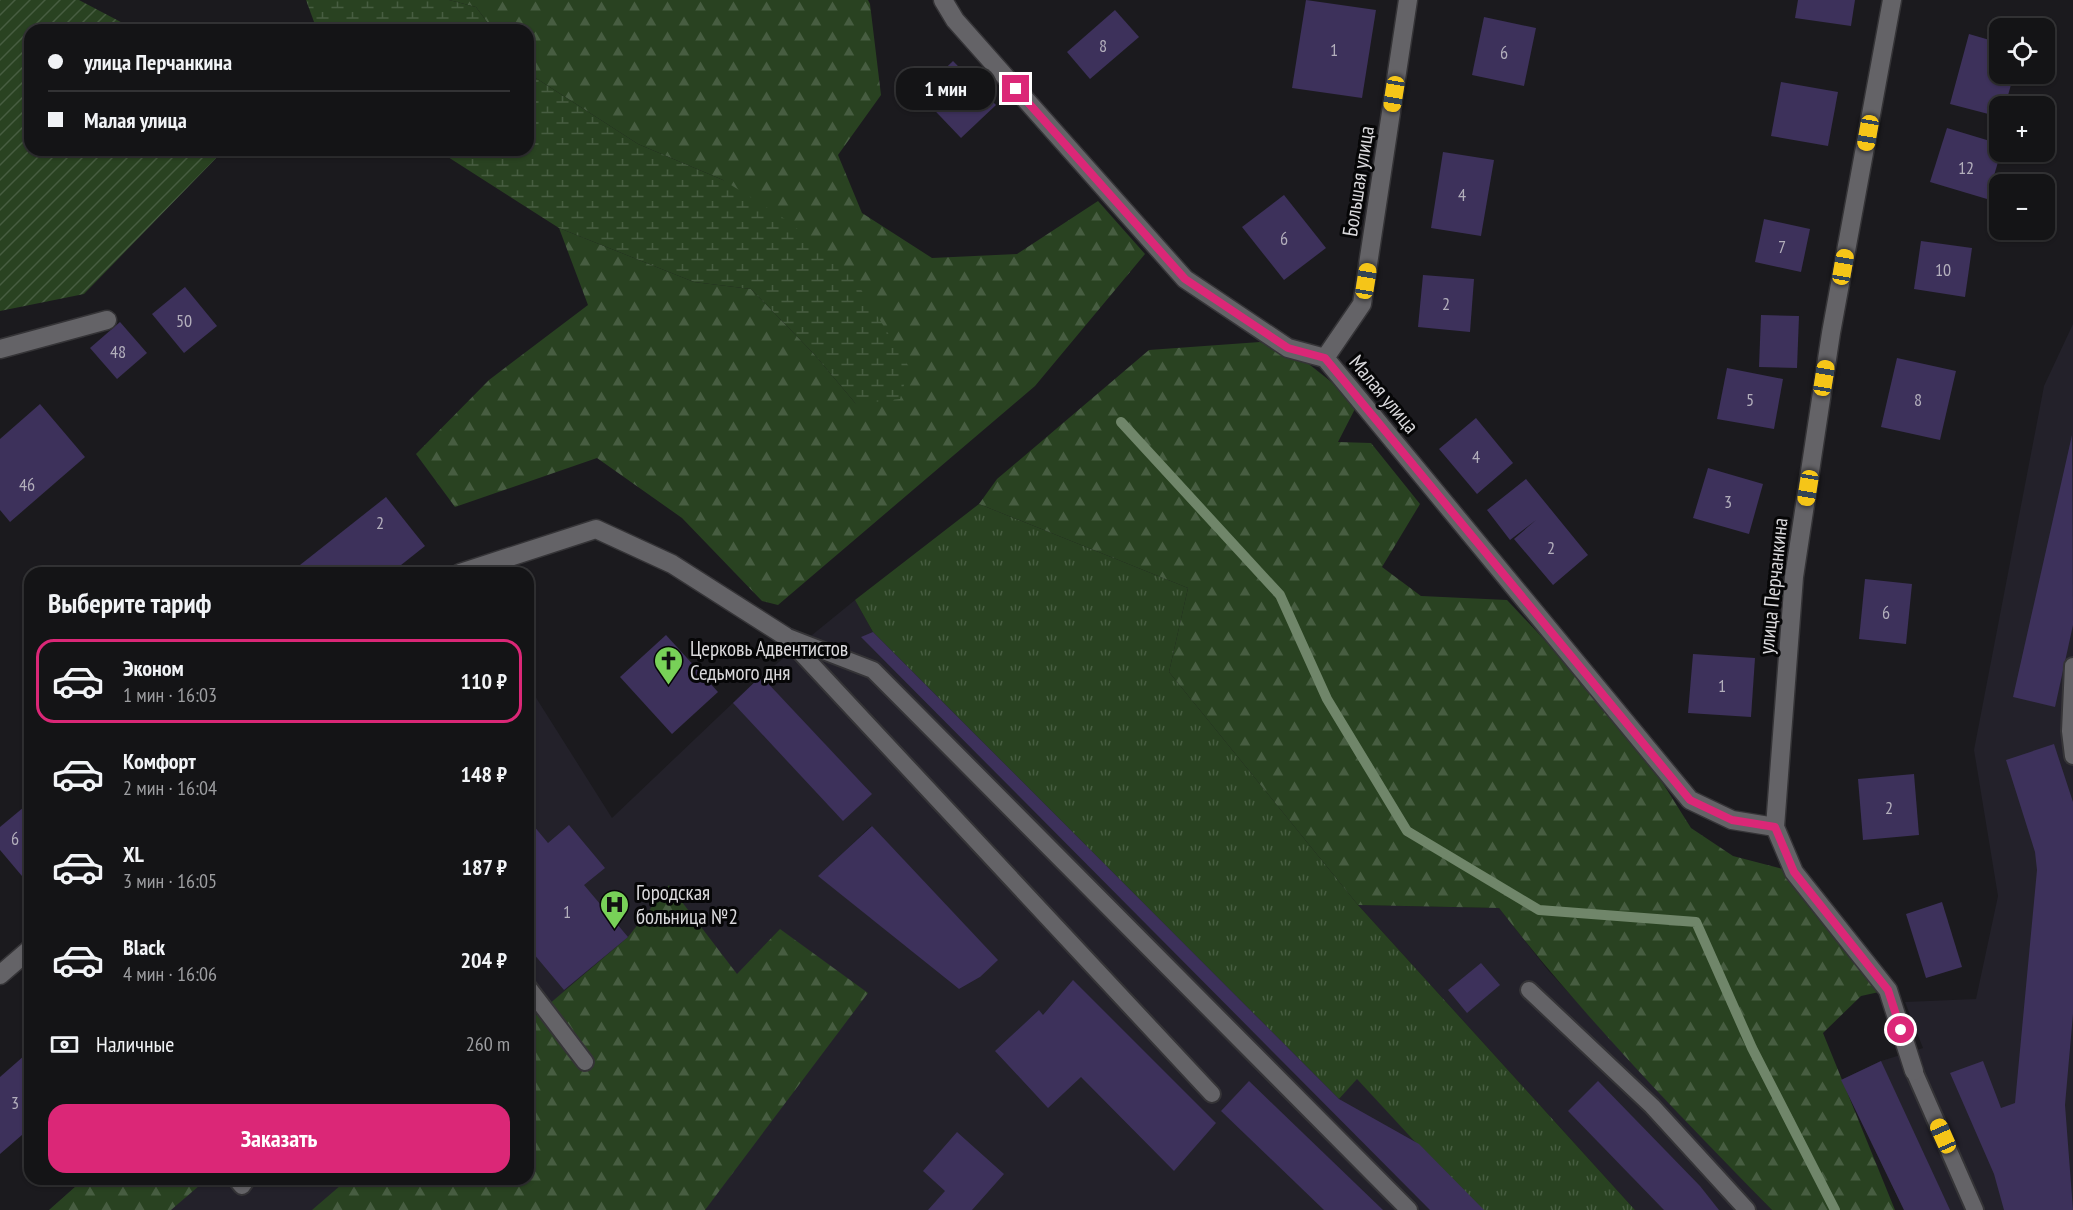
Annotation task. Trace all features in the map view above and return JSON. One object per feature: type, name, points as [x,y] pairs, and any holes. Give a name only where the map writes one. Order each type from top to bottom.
[{"type":"street","name":"Малая улица","points":[[943,0],[955,20],[1185,279],[1288,348],[1325,358],[1690,800],[1732,820],[1775,827]]},
{"type":"street","name":"Большая улица","points":[[1325,358],[1362,304],[1408,0]]},
{"type":"street","name":"улица Перчанкина","points":[[1892,0],[1831,333],[1794,577],[1775,827],[1794,872],[1888,990],[1914,1071]]},
{"type":"street","points":[[0,349],[107,320]]},
{"type":"street","points":[[479,567],[596,529],[672,564],[785,636]]},
{"type":"street","points":[[0,975],[24,954]]},
{"type":"lane","points":[[785,636],[1212,1094]]},
{"type":"lane","points":[[785,636],[873,670],[1408,1210]]},
{"type":"lane","points":[[2073,666],[2070,731],[2073,756]]},
{"type":"lane","points":[[1529,990],[1652,1107],[1747,1210]]},
{"type":"lane","points":[[534,995],[585,1062]]},
{"type":"lane","points":[[1914,1071],[1975,1210]]},
{"type":"shaded area","points":[[2073,324],[2073,1210],[1904,1210],[1841,1080],[1881,1061],[1923,1048],[1905,1002],[1976,999],[1998,896],[1974,750],[2044,386]]},
{"type":"shaded area","points":[[855,600],[873,632],[1339,1099],[1357,1078],[1478,1210],[49,1210],[77,1185],[534,1185],[534,694],[612,818],[758,679]],"holes":[[[872,826],[980,977],[959,989],[819,876]]]},
{"type":"shaded area","points":[[1358,905],[1499,908],[1547,969],[1685,1120],[1772,1210],[1635,1210]]},
{"type":"green space","points":[[0,0],[79,0],[125,24],[24,24],[24,156],[218,156],[84,294],[0,311]]},
{"type":"green space","points":[[306,0],[449,0],[476,7],[489,24],[315,24]]},
{"type":"green space","points":[[449,0],[868,0],[881,95],[838,155],[862,213],[932,258],[1017,254],[1098,201],[1145,254],[1035,386],[778,605],[762,601],[682,518],[597,458],[455,507],[416,454],[489,380],[588,305],[559,228],[694,282],[751,289],[814,354],[856,404],[723,180],[638,144],[534,77],[534,24],[489,24],[476,7]]},
{"type":"green space","points":[[534,77],[638,144],[723,180],[788,221],[852,275],[909,367],[900,399],[856,404],[814,354],[751,289],[694,282],[559,228],[446,156],[534,156]]},
{"type":"green space","points":[[1260,342],[1305,361],[1358,403],[1338,442],[1371,443],[1420,504],[1382,567],[1421,596],[1507,600],[1604,703],[1657,774],[1691,828],[1733,856],[1794,872],[1888,990],[1861,996],[1823,1033],[1895,1210],[1772,1210],[1597,1025],[1499,908],[1358,905],[1169,672],[1188,588],[979,504],[997,479],[1149,350]]},
{"type":"green space","points":[[979,504],[1188,588],[1169,672],[1358,905],[1635,1210],[1478,1210],[1357,1079],[1339,1099],[873,632],[855,600]]},
{"type":"green space","points":[[669,885],[737,974],[780,929],[868,993],[705,1210],[312,1210],[341,1185],[534,1185],[534,1017],[628,937]]},
{"type":"green space","points":[[77,1185],[200,1185],[171,1210],[49,1210]]},
{"type":"building","points":[[1306,0],[1376,10],[1362,98],[1292,88]]},
{"type":"building","points":[[1798,0],[1855,0],[1851,26],[1795,18]]},
{"type":"building","points":[[1115,10],[1139,37],[1090,79],[1067,52]]},
{"type":"building","points":[[1484,17],[1536,28],[1524,86],[1472,75]]},
{"type":"building","points":[[1969,34],[1989,40],[1989,84],[2011,84],[2008,96],[1989,96],[1989,114],[1950,104]]},
{"type":"building","points":[[953,61],[996,105],[961,138],[919,94]]},
{"type":"building","points":[[1781,82],[1838,92],[1828,146],[1771,136]]},
{"type":"building","points":[[1947,128],[1989,141],[1989,162],[1998,162],[1994,174],[1989,174],[1987,199],[1930,182]]},
{"type":"building","points":[[1443,152],[1494,160],[1481,236],[1431,228]]},
{"type":"building","points":[[1284,195],[1326,248],[1284,280],[1242,227]]},
{"type":"building","points":[[1764,219],[1810,229],[1801,272],[1755,262]]},
{"type":"building","points":[[1921,241],[1972,248],[1965,297],[1914,289]]},
{"type":"building","points":[[1423,275],[1474,279],[1470,332],[1418,327]]},
{"type":"building","points":[[185,287],[217,326],[184,353],[152,314]]},
{"type":"building","points":[[1761,315],[1799,316],[1797,368],[1759,367]]},
{"type":"building","points":[[120,322],[147,353],[117,379],[90,348]]},
{"type":"building","points":[[1897,358],[1956,371],[1940,440],[1881,427]]},
{"type":"building","points":[[1727,368],[1783,379],[1774,429],[1717,419]]},
{"type":"building","points":[[40,404],[85,457],[10,522],[0,510],[0,439]]},
{"type":"building","points":[[1476,418],[1513,463],[1477,494],[1439,449]]},
{"type":"building","points":[[2072,435],[2073,625],[2055,707],[2013,697]]},
{"type":"building","points":[[1708,468],[1763,484],[1749,534],[1693,518]]},
{"type":"building","points":[[1526,479],[1588,555],[1553,585],[1514,539],[1536,520],[1510,540],[1487,510]]},
{"type":"building","points":[[386,497],[425,546],[399,567],[302,567],[300,565]]},
{"type":"building","points":[[1865,579],[1912,584],[1906,644],[1859,639]]},
{"type":"building","points":[[873,632],[1339,1099],[1419,1144],[1484,1210],[1430,1210],[861,637]]},
{"type":"building","name":"Церковь Адвентистов Седьмого дня","points":[[666,635],[718,692],[672,734],[620,677]]},
{"type":"building","points":[[1693,654],[1755,658],[1751,717],[1688,713]]},
{"type":"building","points":[[761,676],[872,794],[843,821],[733,703]]},
{"type":"building","points":[[2054,744],[2073,802],[2073,1014],[2065,1105],[2073,1210],[2004,1210],[1994,1174],[1950,1073],[1983,1061],[2001,1108],[2015,1103],[2037,870],[2035,852],[2006,760]]},
{"type":"building","points":[[1914,774],[1919,835],[1863,840],[1858,779]]},
{"type":"building","points":[[24,807],[24,878],[0,850],[0,827]]},
{"type":"building","points":[[569,825],[605,868],[584,885],[628,937],[564,990],[534,954],[534,826],[548,843]]},
{"type":"building","points":[[872,826],[998,960],[980,977],[959,989],[818,876]]},
{"type":"building","points":[[1942,902],[1962,967],[1926,978],[1906,914]]},
{"type":"building","points":[[1481,963],[1500,985],[1467,1013],[1448,990]]},
{"type":"building","points":[[1073,980],[1216,1123],[1174,1171],[1081,1077],[1048,1108],[995,1051],[1039,1010],[1043,1015]]},
{"type":"building","points":[[24,1056],[24,1133],[0,1154],[0,1077]]},
{"type":"building","points":[[1881,1061],[1950,1210],[1904,1210],[1841,1080]]},
{"type":"building","points":[[1249,1081],[1383,1210],[1324,1210],[1221,1111]]},
{"type":"building","points":[[1598,1081],[1700,1186],[1719,1210],[1664,1210],[1568,1111]]},
{"type":"building","points":[[957,1132],[1004,1174],[972,1210],[928,1210],[945,1191],[923,1171]]},
{"type":"waterway","points":[[1121,422],[1280,595],[1327,699],[1407,831],[1539,910],[1696,922],[1752,1048],[1835,1210]]},
{"type":"place","name":"Церковь Адвентистов Седьмого дня","points":[[669,686]]},
{"type":"place","name":"Городская больница №2","points":[[615,930]]},
{"type":"route","points":[[1016,89],[1185,279],[1288,348],[1325,358],[1690,800],[1732,820],[1775,827],[1794,872],[1888,990],[1901,1030]]}]
